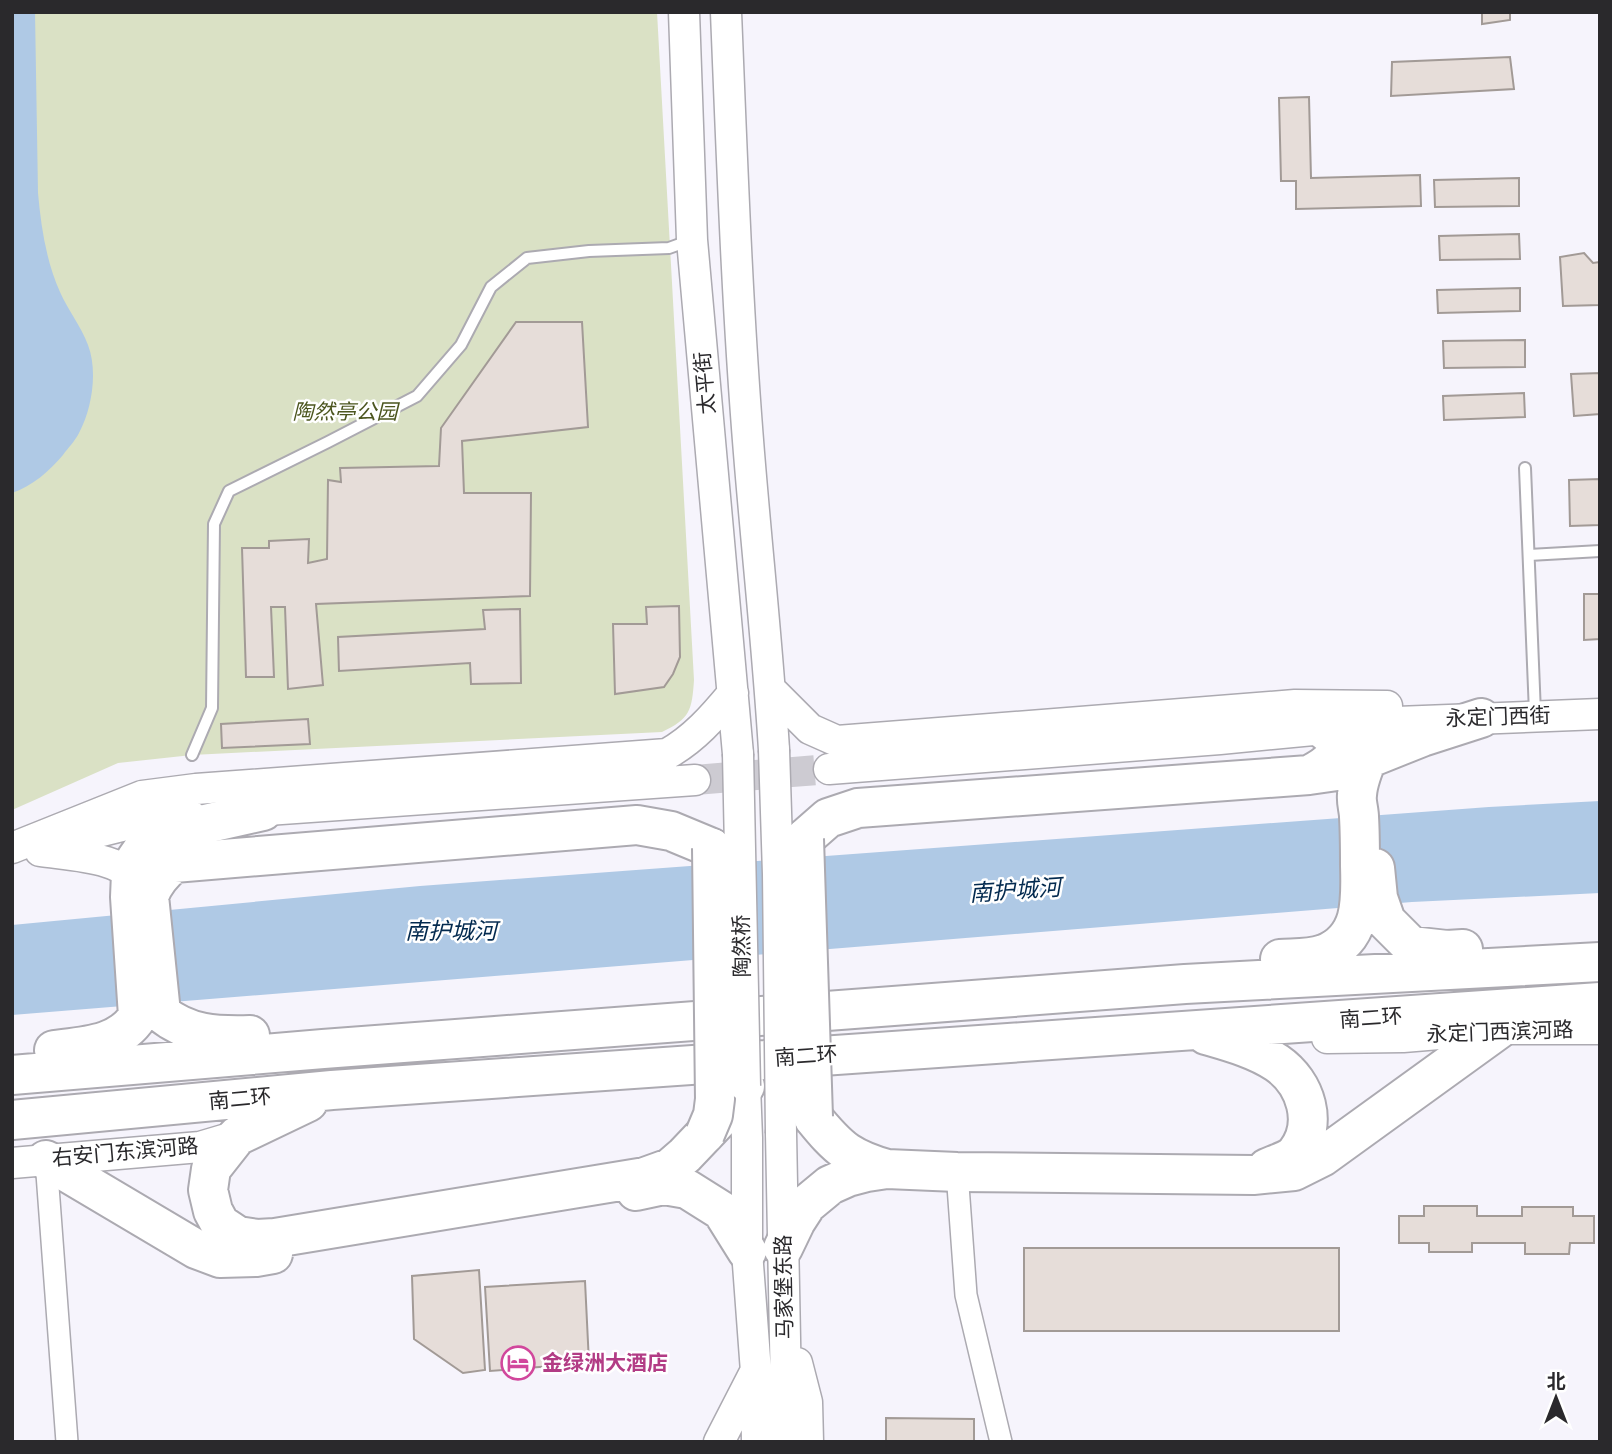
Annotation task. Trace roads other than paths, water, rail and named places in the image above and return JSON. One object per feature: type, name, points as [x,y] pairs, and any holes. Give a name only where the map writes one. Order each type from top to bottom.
[{"type":"highway","points":[[778,874],[804,839],[828,818],[859,808],[1337,771],[1368,758],[1400,733],[1481,718]]},
{"type":"highway","points":[[1309,775],[1325,767],[1334,758],[1337,749],[1332,735],[1323,729]]},
{"type":"highway","points":[[1362,798],[1400,733]]},
{"type":"highway","points":[[1368,758],[1362,798],[1361,899],[1371,922],[1411,946],[1447,950],[1535,946],[1593,962]]},
{"type":"highway","points":[[1309,775],[1332,780],[1362,798]]},
{"type":"highway","points":[[150,1014],[136,859],[145,846],[158,837],[263,811]]},
{"type":"highway","points":[[137,889],[152,888],[163,872],[174,863],[637,825],[671,831],[712,848],[722,857],[741,901]]},
{"type":"highway","points":[[797,1125],[804,839]]},
{"type":"highway","points":[[705,1134],[713,1115],[715,1099],[712,848]]},
{"type":"highway","points":[[1185,984],[1232,964],[1312,957],[1325,953],[1371,922]]},
{"type":"highway","name":"南二环","points":[[12,1075],[1185,984],[1593,962]]},
{"type":"highway","name":"南二环","points":[[12,1121],[332,1090],[1600,1002]]},
{"type":"highway","points":[[150,1014],[197,1032],[273,1034],[298,1038],[323,1049]]},
{"type":"highway","points":[[12,1055],[88,1046],[121,1035],[150,1014]]},
{"type":"highway","points":[[29,1161],[196,1249],[220,1258],[256,1257],[664,1185],[687,1189],[722,1211],[765,1249],[830,1185],[867,1172],[887,1170],[1253,1175],[1294,1171],[1322,1157],[1499,1029]]},
{"type":"highway","points":[[1191,1031],[1244,1047],[1278,1064],[1301,1088],[1308,1112],[1305,1138],[1294,1155],[1253,1175]]},
{"type":"highway","points":[[332,1090],[237,1136],[211,1169],[208,1190],[212,1211],[220,1224],[238,1236],[275,1238],[645,1177],[670,1168],[724,1114],[763,1085],[801,1101],[797,1125]]},
{"type":"highway","points":[[797,1125],[870,1164],[887,1170]]},
{"type":"main road","name":"太平街","points":[[684,12],[692,240],[738,754]]},
{"type":"main road","name":"太平街","points":[[726,12],[734,240],[774,750]]},
{"type":"main road","name":"永定门西街","points":[[770,689],[810,729],[838,741],[1295,705],[1381,705],[1481,718],[1600,714]]},
{"type":"main road","points":[[21,853],[142,796],[196,789],[667,754],[683,745],[710,721],[733,693]]},
{"type":"main road","points":[[830,769],[1323,729],[1400,733]]},
{"type":"main road","name":"陶然桥","points":[[747,1138],[763,1085],[778,874],[774,750]]},
{"type":"main road","name":"陶然桥","points":[[738,754],[741,901],[763,1085]]},
{"type":"main road","points":[[21,853],[146,820],[695,780]]},
{"type":"main road","points":[[21,853],[109,863],[137,889]]},
{"type":"main road","name":"永定门西滨河路","points":[[1191,1031],[1327,1038],[1403,1037],[1499,1029],[1600,1029]]},
{"type":"main road","name":"马家堡东路","points":[[757,1442],[756,1372],[765,1249],[797,1125]]},
{"type":"main road","name":"右安门东滨河路","points":[[29,1161],[200,1147],[237,1136]]},
{"type":"main road","name":"马家堡东路","points":[[747,1138],[765,1249],[784,1315],[787,1442]]},
{"type":"main road","points":[[784,1315],[807,1402],[808,1442]]},
{"type":"main road","points":[[719,1442],[756,1372]]},
{"type":"street","points":[[29,1161],[67,1442]]},
{"type":"street","points":[[957,1172],[965,1295],[1001,1442]]},
{"type":"lane","points":[[192,755],[212,708],[214,524],[229,491],[417,396],[461,345],[491,286],[527,258],[589,251],[669,248],[692,240]]},
{"type":"lane","points":[[1525,468],[1535,716]]},
{"type":"lane","points":[[1529,555],[1600,551]]},
{"type":"water","points":[[12,12],[35,12],[38,193],[43,231],[55,280],[88,345],[93,378],[87,413],[76,439],[46,472],[34,482],[12,493]]},
{"type":"water","name":"南护城河","points":[[1600,801],[1600,893],[1412,902],[12,1015],[12,925],[420,886]]},
{"type":"tunnel","points":[[695,780],[829,769]]},
{"type":"place","name":"金绿洲大酒店","points":[[518,1363]]},
{"type":"park label","name":"陶然亭公园","points":[[345,412]]}]
